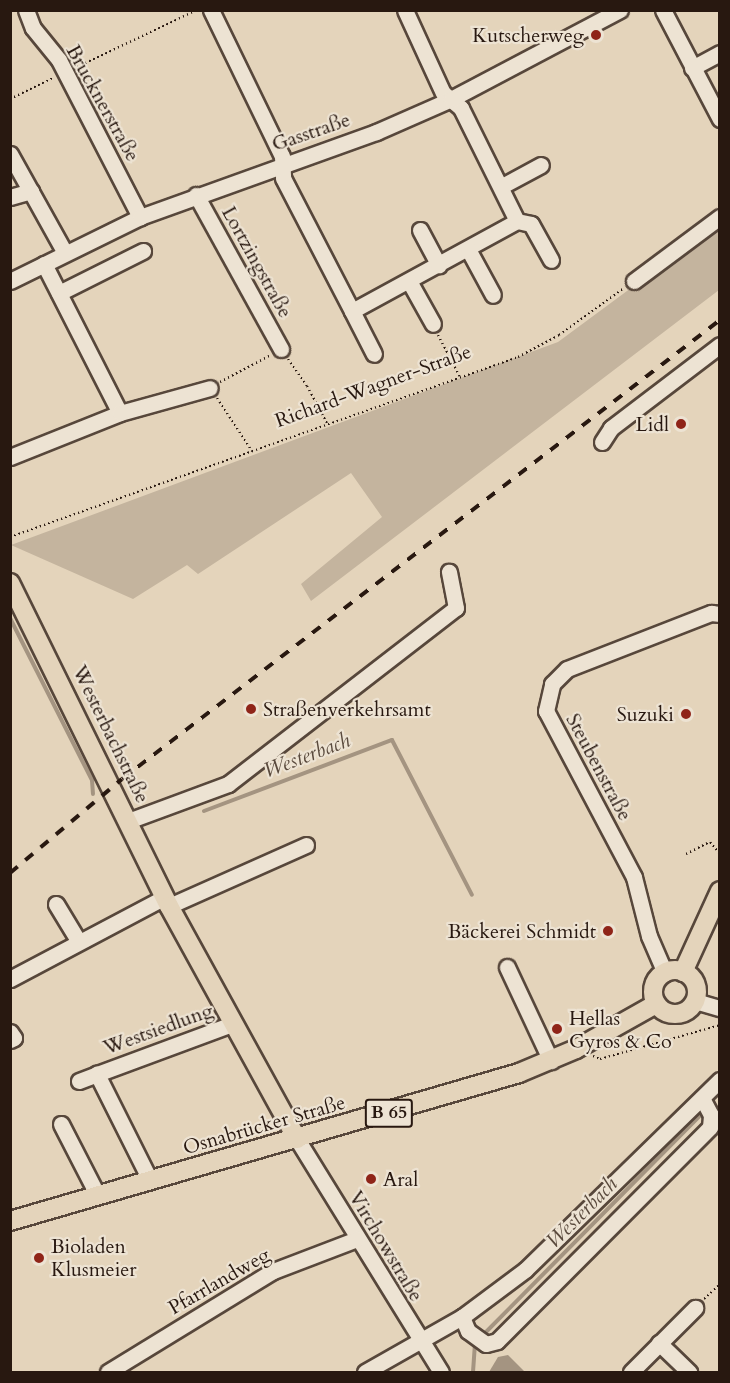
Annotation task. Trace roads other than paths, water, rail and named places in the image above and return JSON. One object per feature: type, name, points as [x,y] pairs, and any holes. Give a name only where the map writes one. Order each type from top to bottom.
[{"type":"main road","name":"Westerbachstraße","points":[[10,583],[167,902],[297,1139]]},
{"type":"main road","points":[[674,973],[693,981],[695,1001],[680,1014],[666,1013],[656,1004],[654,986],[674,973],[720,891]]},
{"type":"main road","name":"Osnabrücker Straße","points":[[10,1221],[297,1139],[551,1061],[576,1050],[656,1004]]},
{"type":"street","name":"Brucknerstraße","points":[[26,10],[33,28],[66,72],[140,217]]},
{"type":"street","points":[[212,10],[283,164],[283,178],[374,354]]},
{"type":"street","points":[[405,10],[443,93],[461,108],[502,186],[517,221]]},
{"type":"street","name":"Gasstraße","points":[[10,280],[140,217],[376,132],[450,99],[620,10]]},
{"type":"street","points":[[663,10],[720,119]]},
{"type":"street","points":[[692,68],[720,53]]},
{"type":"street","points":[[10,154],[65,253]]},
{"type":"street","points":[[502,186],[541,165]]},
{"type":"street","points":[[10,197],[31,191]]},
{"type":"street","name":"Lortzingstraße","points":[[196,195],[281,349]]},
{"type":"street","points":[[634,281],[720,217]]},
{"type":"street","points":[[352,311],[517,221],[531,224],[551,260]]},
{"type":"street","points":[[420,230],[439,265]]},
{"type":"street","points":[[468,249],[493,295]]},
{"type":"street","points":[[59,293],[142,251]]},
{"type":"street","points":[[44,264],[120,413]]},
{"type":"street","points":[[409,281],[433,324]]},
{"type":"street","points":[[602,442],[611,428],[720,345]]},
{"type":"street","points":[[10,457],[120,413],[210,388]]},
{"type":"street","points":[[128,821],[228,784],[456,608],[449,572]]},
{"type":"street","name":"Steubenstraße","points":[[674,973],[649,936],[634,878],[546,711],[552,684],[567,669],[711,613],[720,614]]},
{"type":"street","points":[[10,979],[79,942],[167,902],[306,845]]},
{"type":"street","points":[[56,904],[79,942]]},
{"type":"street","points":[[507,967],[551,1061]]},
{"type":"street","points":[[695,1001],[720,1008]]},
{"type":"street","name":"Westsiedlung","points":[[78,1081],[232,1024]]},
{"type":"street","points":[[10,1032],[14,1038],[10,1040]]},
{"type":"street","name":"Westsiedlung","points":[[98,1074],[150,1180]]},
{"type":"street","points":[[365,1372],[462,1317],[525,1270],[720,1080]]},
{"type":"street","points":[[462,1317],[468,1331],[486,1344],[496,1341],[710,1127],[711,1115],[702,1098]]},
{"type":"street","points":[[61,1124],[98,1196]]},
{"type":"street","name":"Virchowstraße","points":[[297,1139],[419,1341],[441,1372]]},
{"type":"street","name":"Pfarrlandweg","points":[[108,1372],[273,1271],[357,1239]]},
{"type":"street","points":[[631,1372],[695,1308]]},
{"type":"street","points":[[659,1343],[689,1372]]},
{"type":"waterway","name":"Westerbach","points":[[10,618],[92,780],[93,794]]},
{"type":"waterway","name":"Westerbach","points":[[204,811],[392,740],[472,895]]},
{"type":"waterway","name":"Westerbach","points":[[484,1334],[702,1114]]},
{"type":"waterway","name":"Westerbach","points":[[473,1372],[475,1344]]},
{"type":"railway","points":[[10,873],[122,779],[720,320]]},
{"type":"place","name":"Kutscherweg","points":[[596,35]]},
{"type":"place","name":"Lidl","points":[[681,424]]},
{"type":"place","name":"Straßenverkehrsamt","points":[[251,709]]},
{"type":"place","name":"Suzuki","points":[[686,714]]},
{"type":"place","name":"Bäckerei Schmidt","points":[[608,931]]},
{"type":"place","name":"Hellas Gyros & Co","points":[[557,1029]]},
{"type":"place","name":"Aral","points":[[371,1179]]},
{"type":"place","name":"Bioladen Klusmeier","points":[[39,1258]]}]
